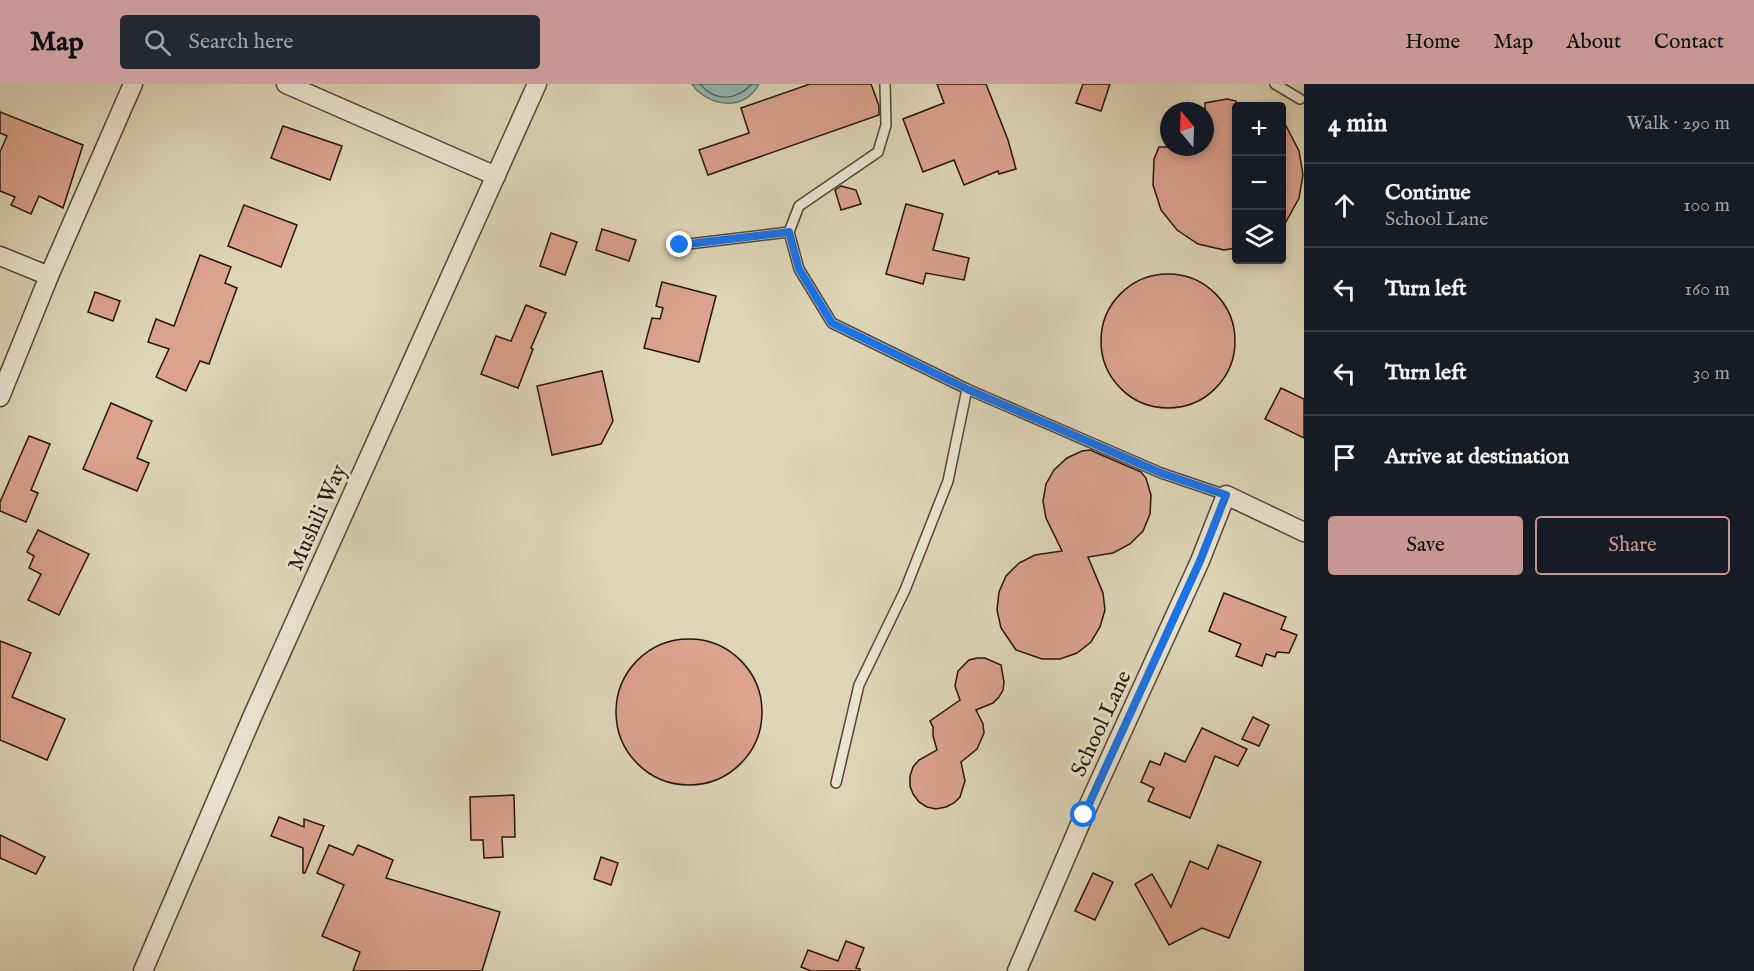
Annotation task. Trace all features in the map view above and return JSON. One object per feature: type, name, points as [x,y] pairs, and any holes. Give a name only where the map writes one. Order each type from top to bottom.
[{"type":"street","points":[[0,397],[49,276],[133,84]]},
{"type":"street","points":[[286,84],[496,176]]},
{"type":"street","name":"Mushili Way","points":[[142,971],[258,704],[537,84]]},
{"type":"street","points":[[0,256],[49,276]]},
{"type":"street","points":[[1226,495],[1304,532]]},
{"type":"street","name":"School Lane","points":[[1017,971],[1084,815],[1200,561],[1226,495]]},
{"type":"lane","points":[[885,84],[886,125],[878,152],[799,206],[789,232],[799,269],[832,323],[967,389],[1161,473],[1226,495]]},
{"type":"lane","points":[[1275,84],[1300,99]]},
{"type":"lane","points":[[680,245],[789,232]]},
{"type":"lane","points":[[836,783],[859,686],[905,590],[948,481],[967,389]]},
{"type":"water","points":[[692,84],[759,84],[745,99],[726,103],[707,98]]},
{"type":"building","points":[[810,84],[871,84],[879,106],[879,115],[708,175],[699,150],[749,133],[741,108]]},
{"type":"building","points":[[937,84],[986,84],[1008,140],[1016,169],[999,174],[998,171],[964,185],[954,160],[923,172],[903,119],[944,103]]},
{"type":"building","points":[[1083,84],[1110,84],[1101,111],[1076,103]]},
{"type":"building","points":[[1227,99],[1236,101],[1232,102],[1232,249],[1224,250],[1198,244],[1177,230],[1161,210],[1153,185],[1154,159],[1159,147],[1160,156],[1214,156],[1214,102],[1210,102]]},
{"type":"building","points":[[0,112],[83,145],[63,208],[39,196],[31,214],[11,205],[15,197],[0,191],[0,152],[7,136],[0,133]]},
{"type":"building","points":[[283,126],[342,146],[330,180],[271,158]]},
{"type":"building","points":[[1286,126],[1299,151],[1303,175],[1299,198],[1286,222]]},
{"type":"building","points":[[841,186],[856,190],[861,204],[841,210],[835,190]]},
{"type":"building","points":[[906,204],[943,214],[933,250],[969,258],[964,280],[926,273],[923,284],[886,274]]},
{"type":"building","points":[[244,205],[297,225],[281,267],[228,246]]},
{"type":"building","points":[[602,229],[636,240],[629,261],[596,250]]},
{"type":"building","points":[[551,233],[577,242],[565,275],[540,266]]},
{"type":"building","points":[[200,255],[231,267],[225,283],[237,288],[209,364],[200,361],[186,391],[156,377],[169,349],[148,342],[156,319],[174,326]]},
{"type":"building","points":[[1168,274],[1193,280],[1215,294],[1229,316],[1235,341],[1229,366],[1215,388],[1193,402],[1168,408],[1143,402],[1121,388],[1107,366],[1101,341],[1107,316],[1121,294],[1143,280]]},
{"type":"building","points":[[662,282],[716,296],[699,362],[644,348],[652,318],[660,319],[663,308],[656,306]]},
{"type":"building","points":[[95,292],[120,301],[113,321],[88,312]]},
{"type":"building","points":[[526,305],[546,313],[531,348],[533,349],[518,388],[481,374],[496,336],[511,341]]},
{"type":"building","points":[[602,371],[613,421],[601,444],[552,455],[537,386]]},
{"type":"building","points":[[1281,388],[1304,399],[1304,438],[1265,419]]},
{"type":"building","points":[[111,403],[152,421],[137,458],[149,463],[137,491],[83,469]]},
{"type":"building","points":[[29,436],[50,444],[31,490],[38,493],[26,522],[0,511],[0,502]]},
{"type":"building","points":[[1090,450],[1141,472],[1146,478],[1151,495],[1150,514],[1143,531],[1130,544],[1113,553],[1088,557],[1103,593],[1105,610],[1100,627],[1091,642],[1077,653],[1060,659],[1042,659],[1016,650],[1001,628],[997,610],[999,592],[1006,576],[1019,563],[1035,555],[1062,551],[1046,518],[1043,501],[1046,484],[1054,470],[1067,458]]},
{"type":"building","points":[[38,530],[89,554],[59,615],[28,600],[41,574],[29,568],[34,556],[27,552]]},
{"type":"building","points":[[1224,593],[1286,617],[1281,629],[1297,635],[1289,653],[1277,652],[1275,657],[1266,654],[1262,666],[1236,656],[1241,644],[1209,631]]},
{"type":"building","points":[[689,639],[717,645],[740,661],[756,684],[762,712],[756,740],[740,763],[717,779],[689,785],[661,779],[638,763],[622,740],[616,712],[622,684],[638,661],[661,645]]},
{"type":"building","points":[[0,641],[31,653],[12,697],[65,719],[47,760],[0,740]]},
{"type":"building","points":[[985,658],[1001,665],[1003,690],[993,703],[976,710],[983,724],[984,733],[977,749],[961,762],[965,781],[960,797],[946,807],[936,809],[927,807],[919,802],[910,786],[913,767],[919,760],[937,750],[930,721],[960,700],[955,686],[958,671],[969,660]]},
{"type":"building","points":[[1253,717],[1269,725],[1259,746],[1242,739]]},
{"type":"building","points":[[1202,728],[1247,749],[1238,766],[1215,756],[1190,818],[1148,801],[1154,788],[1141,782],[1150,761],[1160,765],[1165,753],[1185,762]]},
{"type":"building","points":[[514,795],[515,837],[502,837],[503,857],[484,858],[483,840],[471,840],[470,797]]},
{"type":"building","points":[[279,817],[304,827],[304,819],[324,826],[305,873],[303,873],[303,848],[271,836]]},
{"type":"building","points":[[0,835],[45,857],[36,874],[0,858]]},
{"type":"building","points":[[329,845],[353,855],[358,845],[393,860],[386,878],[500,912],[482,971],[353,971],[360,952],[322,936],[344,885],[317,873]]},
{"type":"building","points":[[1218,845],[1261,862],[1229,938],[1202,928],[1169,945],[1135,884],[1152,874],[1171,907],[1190,861],[1208,869]]},
{"type":"building","points":[[601,857],[618,863],[611,885],[594,879]]},
{"type":"building","points":[[1093,873],[1113,882],[1095,920],[1075,911]]},
{"type":"building","points":[[846,941],[864,948],[856,968],[860,971],[811,971],[801,967],[808,950],[838,961]]},
{"type":"route","points":[[680,245],[789,232],[799,269],[832,323],[967,389],[1161,473],[1226,495],[1200,561],[1084,815]]}]
